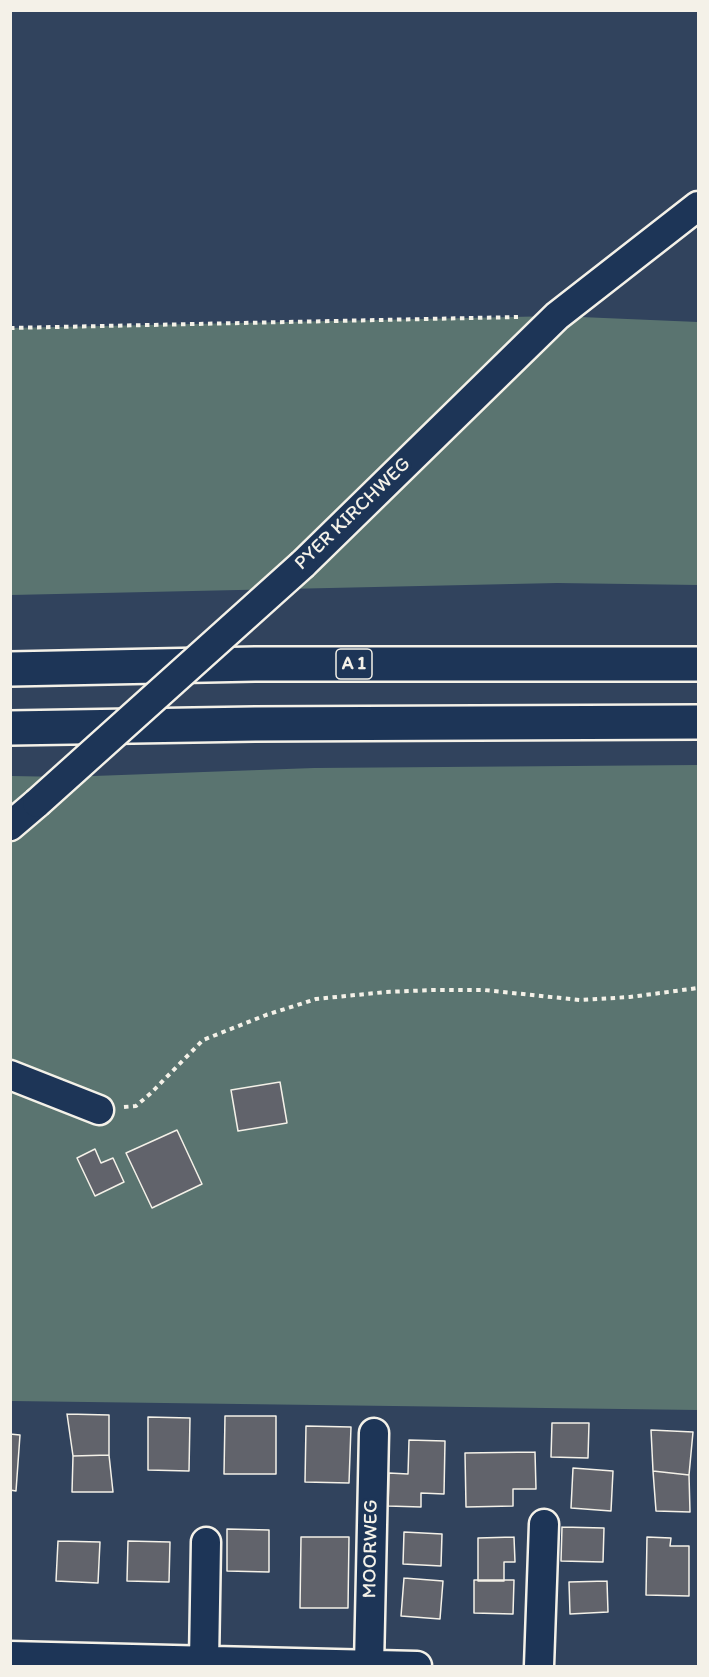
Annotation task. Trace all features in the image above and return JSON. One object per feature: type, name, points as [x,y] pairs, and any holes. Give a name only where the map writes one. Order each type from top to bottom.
[{"type":"highway","name":"A 1","points":[[10,669],[255,664],[699,664]]},
{"type":"highway","points":[[10,728],[699,722]]},
{"type":"street","name":"PYER KIRCHWEG","points":[[10,826],[303,564],[557,316],[699,206]]},
{"type":"street","points":[[10,1075],[99,1110]]},
{"type":"street","name":"MOORWEG","points":[[369,1665],[374,1433]]},
{"type":"street","points":[[538,1666],[544,1524]]},
{"type":"street","points":[[204,1662],[206,1542]]},
{"type":"street","points":[[10,1656],[417,1666]]},
{"type":"path","points":[[10,328],[557,316]]},
{"type":"path","points":[[99,1110],[136,1106],[152,1093],[203,1040],[266,1014],[316,999],[386,992],[484,990],[580,1000],[630,997],[699,988]]},
{"type":"green space","points":[[557,316],[698,322],[698,585],[557,583],[11,595],[10,328]]},
{"type":"green space","points":[[698,765],[698,1410],[11,1401],[11,776],[66,777],[314,768]]},
{"type":"building","points":[[280,1082],[287,1123],[238,1131],[231,1090]]},
{"type":"building","points":[[177,1130],[202,1184],[152,1208],[126,1153]]},
{"type":"building","points":[[95,1149],[101,1163],[113,1158],[124,1182],[95,1196],[77,1158]]},
{"type":"building","points":[[67,1414],[109,1415],[109,1455],[73,1456]]},
{"type":"building","points":[[225,1416],[276,1416],[276,1474],[224,1474]]},
{"type":"building","points":[[148,1417],[190,1418],[189,1471],[148,1470]]},
{"type":"building","points":[[552,1423],[589,1423],[588,1458],[551,1457]]},
{"type":"building","points":[[306,1426],[351,1427],[349,1483],[305,1482]]},
{"type":"building","points":[[651,1430],[693,1432],[689,1475],[653,1471]]},
{"type":"building","points":[[10,1434],[20,1435],[16,1491],[10,1490]]},
{"type":"building","points":[[409,1440],[445,1441],[444,1494],[421,1493],[421,1507],[388,1506],[389,1473],[408,1474]]},
{"type":"building","points":[[535,1452],[536,1489],[513,1489],[513,1506],[466,1507],[465,1453]]},
{"type":"building","points":[[109,1455],[113,1492],[72,1492],[73,1456]]},
{"type":"building","points":[[573,1468],[613,1471],[611,1511],[571,1508]]},
{"type":"building","points":[[653,1471],[689,1475],[690,1512],[656,1511]]},
{"type":"building","points":[[562,1527],[604,1528],[603,1562],[561,1561]]},
{"type":"building","points":[[227,1529],[269,1530],[269,1572],[227,1571]]},
{"type":"building","points":[[404,1532],[442,1534],[441,1566],[403,1564]]},
{"type":"building","points":[[301,1537],[349,1537],[348,1608],[300,1608]]},
{"type":"building","points":[[514,1537],[515,1562],[504,1562],[504,1581],[478,1581],[478,1538]]},
{"type":"building","points":[[647,1537],[671,1538],[670,1546],[689,1546],[689,1596],[646,1595]]},
{"type":"building","points":[[58,1541],[100,1542],[98,1583],[56,1581]]},
{"type":"building","points":[[128,1541],[170,1542],[169,1582],[127,1581]]},
{"type":"building","points":[[404,1578],[443,1581],[440,1619],[401,1616]]},
{"type":"building","points":[[474,1580],[514,1580],[513,1614],[474,1613]]},
{"type":"building","points":[[607,1581],[608,1612],[570,1614],[569,1582]]}]
